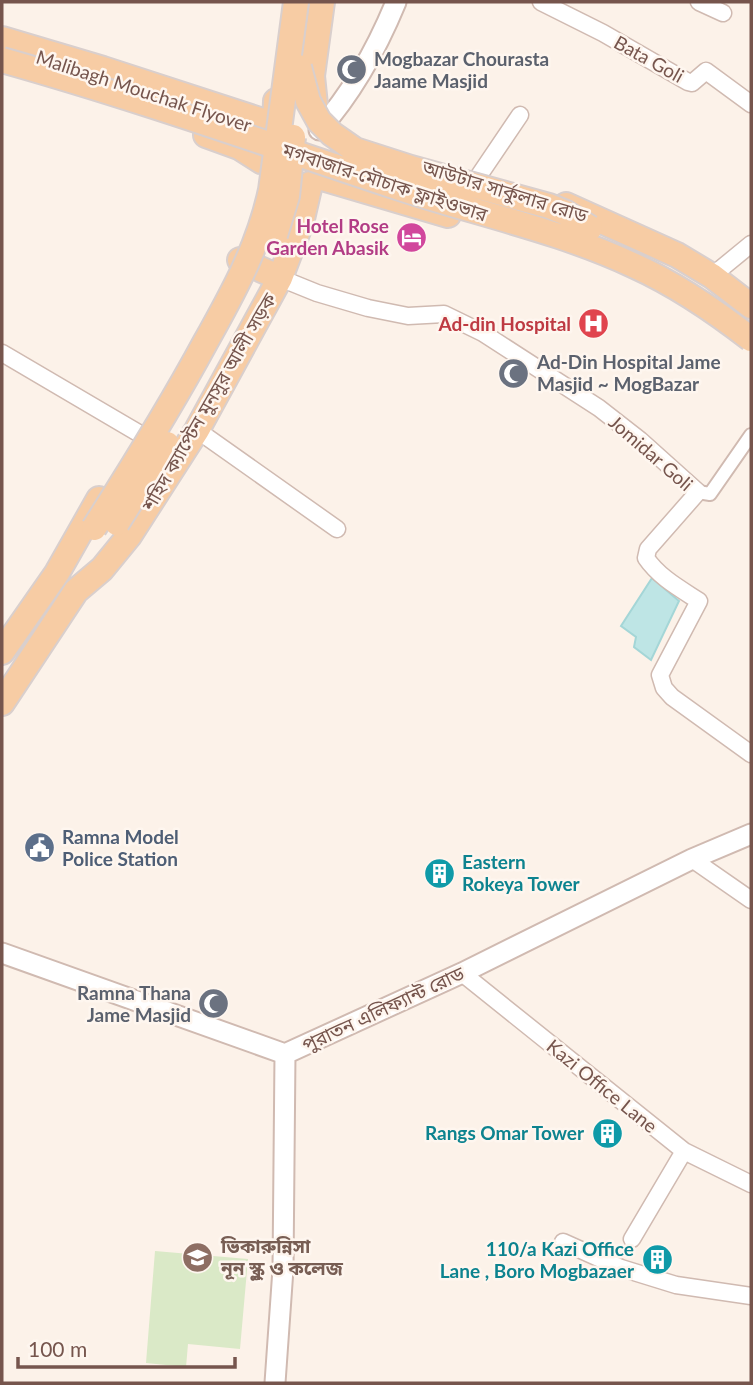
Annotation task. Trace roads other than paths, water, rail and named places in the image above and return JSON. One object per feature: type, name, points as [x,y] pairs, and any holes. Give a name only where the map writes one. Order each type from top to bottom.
[{"type":"main road","points":[[275,125],[285,2]]},
{"type":"main road","points":[[76,591],[101,532],[253,254],[271,190],[296,2]]},
{"type":"main road","points":[[57,573],[101,532],[175,429],[266,261],[287,197],[299,66],[309,2]]},
{"type":"main road","points":[[320,131],[312,76],[322,2]]},
{"type":"main road","points":[[2,39],[275,125]]},
{"type":"main road","name":"Malibagh Mouchak Flyover","points":[[2,47],[116,79],[288,138],[624,239],[666,259],[751,320]]},
{"type":"main road","name":"মগবাজার-মৌচাক ফ্লাইওভার","points":[[2,60],[125,96],[452,205],[575,242],[635,266],[666,282],[708,307],[751,339]]},
{"type":"main road","points":[[299,66],[308,101],[319,121],[355,150],[548,206],[566,213],[590,228]]},
{"type":"main road","points":[[2,69],[59,85],[230,143],[263,166],[272,179],[290,187],[315,181],[565,250],[634,276],[701,314],[751,353]]},
{"type":"main road","points":[[250,118],[259,118],[276,99]]},
{"type":"main road","points":[[2,652],[57,573],[93,509],[195,344],[240,260],[260,204],[263,141],[275,125],[283,121],[301,120],[320,131],[327,141],[329,156],[315,181]]},
{"type":"main road","name":"আউটার সার্কুলার রোড","points":[[320,131],[565,205],[646,240],[712,276],[751,306]]},
{"type":"main road","name":"শহিদ ক্যাপ্টেন মুনসুর আলী সড়ক","points":[[2,703],[76,591],[102,569],[129,536],[197,430],[280,278],[315,181]]},
{"type":"main road","points":[[240,260],[280,278]]},
{"type":"street","points":[[320,131],[344,101],[365,67],[396,2]]},
{"type":"street","name":"Bata Goli","points":[[541,2],[603,33],[688,82],[692,83],[706,71],[751,104]]},
{"type":"street","points":[[699,2],[723,13]]},
{"type":"street","points":[[476,180],[520,115]]},
{"type":"street","points":[[712,276],[751,244]]},
{"type":"street","name":"Jomidar Goli","points":[[280,278],[317,293],[368,308],[408,316],[444,314],[483,333],[599,408],[640,440],[698,492],[648,549],[646,558],[670,582],[699,601],[660,675],[664,688],[672,697],[751,754]]},
{"type":"street","points":[[2,352],[140,433]]},
{"type":"street","points":[[197,430],[337,530]]},
{"type":"street","points":[[698,492],[710,494],[751,435]]},
{"type":"street","name":"পুরাতন এলিফ্যান্ট রোড","points":[[2,953],[285,1055],[462,973],[692,859],[751,834]]},
{"type":"street","points":[[692,859],[751,901]]},
{"type":"street","name":"Kazi Office Lane","points":[[462,973],[684,1151],[751,1184]]},
{"type":"street","points":[[275,1383],[283,1269],[285,1055]]},
{"type":"street","points":[[632,1239],[684,1151]]},
{"type":"street","points":[[563,1242],[621,1268],[676,1285],[751,1296]]},
{"type":"water","points":[[652,578],[679,601],[651,660],[634,647],[636,637],[621,626]]},
{"type":"place","name":"Mogbazar Chourasta Jaame Masjid","points":[[351,70]]},
{"type":"place","name":"Hotel Rose Garden Abasik","points":[[412,237]]},
{"type":"place","name":"Ad-din Hospital","points":[[594,324]]},
{"type":"place","name":"Ad-Din Hospital Jame Masjid ~ MogBazar","points":[[514,373]]},
{"type":"place","name":"Ramna Model Police Station","points":[[39,848]]},
{"type":"place","name":"Eastern Rokeya Tower","points":[[439,873]]},
{"type":"place","name":"Ramna Thana Jame Masjid","points":[[214,1004]]},
{"type":"place","name":"Rangs Omar Tower","points":[[607,1133]]},
{"type":"place","name":"ভিকারুন্নিসা নূন স্কুল ও কলেজ","points":[[198,1257]]},
{"type":"place","name":"110/a Kazi Office Lane , Boro Mogbazaer","points":[[657,1260]]}]
